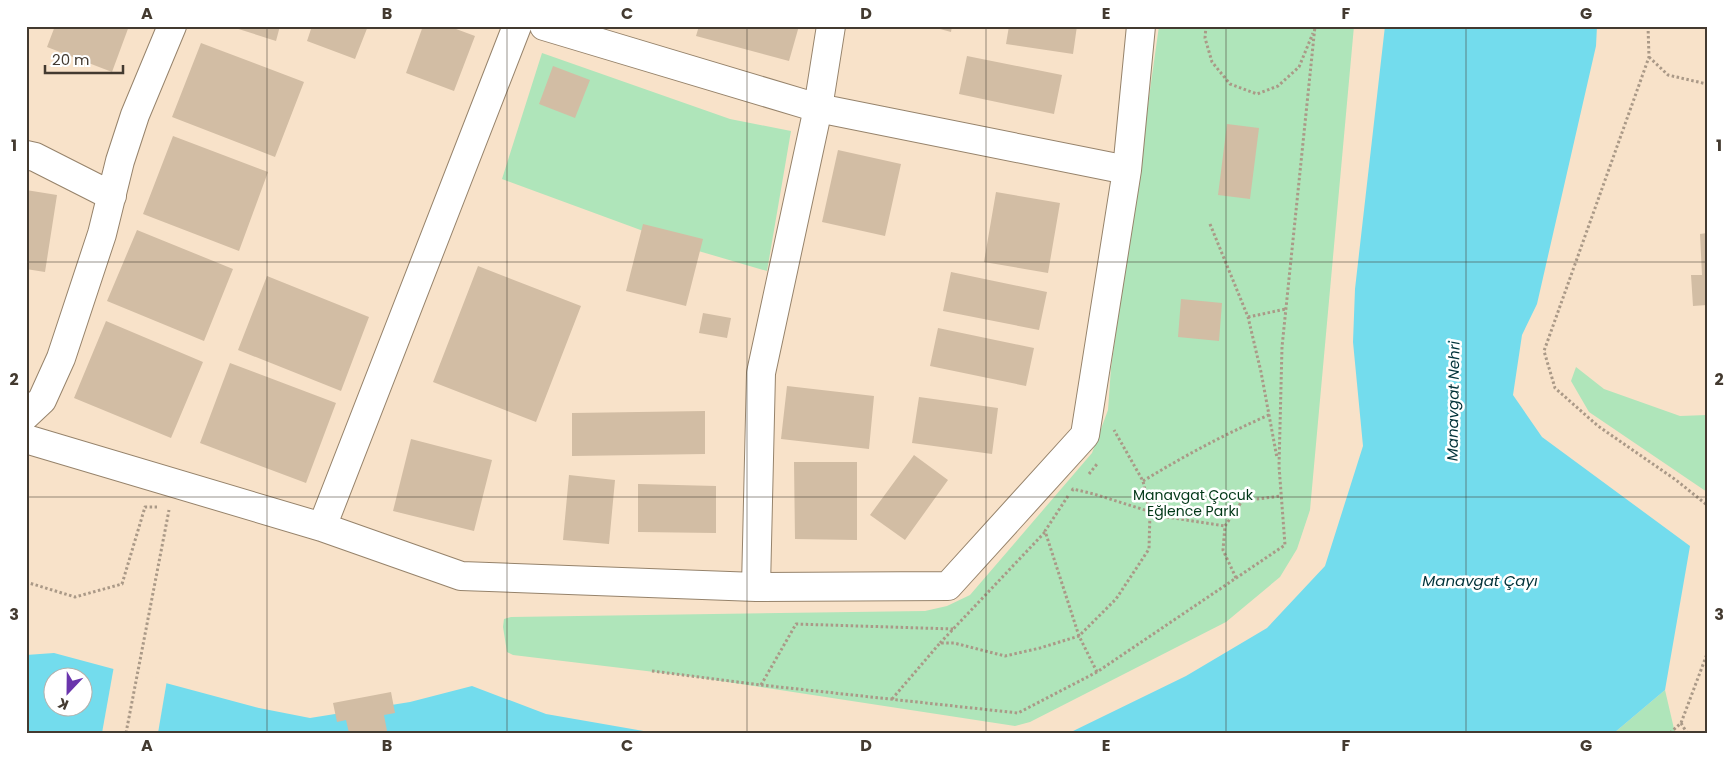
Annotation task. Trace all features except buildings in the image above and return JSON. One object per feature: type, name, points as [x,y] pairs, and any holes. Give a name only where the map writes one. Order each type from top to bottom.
[{"type":"street","points":[[26,416],[42,400],[61,358],[102,234],[120,161],[135,115],[172,26]]},
{"type":"street","points":[[322,527],[517,26]]},
{"type":"street","points":[[544,26],[818,108],[1127,170]]},
{"type":"street","points":[[756,587],[761,373],[818,108],[831,26]]},
{"type":"street","points":[[26,439],[322,527],[461,576],[756,587],[948,586],[1085,435],[1127,170],[1141,26]]},
{"type":"street","points":[[26,155],[35,157],[112,196]]},
{"type":"path","points":[[1206,26],[1205,38],[1212,62],[1230,84],[1257,94],[1278,86],[1299,68],[1315,28]]},
{"type":"path","points":[[1648,26],[1649,57],[1544,351],[1555,388],[1598,426],[1676,480],[1707,506]]},
{"type":"path","points":[[652,671],[1018,713],[1097,672],[1285,545],[1279,466],[1282,347],[1315,28]]},
{"type":"path","points":[[1649,57],[1668,75],[1707,84]]},
{"type":"path","points":[[1210,224],[1248,317],[1279,466]]},
{"type":"path","points":[[1248,317],[1286,308]]},
{"type":"path","points":[[1143,481],[1230,432],[1269,415]]},
{"type":"path","points":[[940,643],[954,642],[1006,656],[1040,648],[1079,636],[1116,599],[1148,549],[1150,512],[1143,481],[1114,429]]},
{"type":"path","points":[[891,699],[940,643],[1046,531],[1073,490],[1167,517],[1225,526]]},
{"type":"path","points":[[1236,578],[1223,550],[1225,526],[1242,502],[1281,496]]},
{"type":"path","points":[[26,582],[75,596],[122,584],[145,507],[170,508]]},
{"type":"path","points":[[126,733],[168,517]]},
{"type":"path","points":[[1046,531],[1079,636],[1097,672]]},
{"type":"path","points":[[761,685],[796,624],[953,629]]},
{"type":"path","points":[[1670,733],[1680,723],[1707,654]]},
{"type":"path","points":[[1680,723],[1687,733]]},
{"type":"green space","name":"Manavgat Çocuk Eğlence Parkı","points":[[1159,26],[1354,26],[1310,510],[1297,549],[1280,577],[1226,622],[1030,722],[1015,726],[688,676],[513,655],[507,652],[503,627],[504,619],[511,617],[925,611],[947,606],[970,595],[1092,453],[1108,410],[1111,368]]},
{"type":"green space","points":[[542,53],[730,119],[791,131],[767,271],[695,250],[502,179]]},
{"type":"green space","points":[[1576,367],[1604,389],[1680,416],[1707,415],[1707,492],[1589,412],[1571,381]]},
{"type":"green space","points":[[1665,690],[1675,733],[1614,733]]},
{"type":"water","name":"Manavgat Çayı","points":[[1385,26],[1597,26],[1596,46],[1537,304],[1522,335],[1513,395],[1542,437],[1690,546],[1665,690],[1614,733],[1069,733],[1186,676],[1267,628],[1325,566],[1363,446],[1353,342],[1355,289]]},
{"type":"water","points":[[54,653],[259,708],[310,718],[410,702],[472,686],[546,714],[655,733],[26,733],[26,655]]},
{"type":"pier","points":[[114,666],[167,680],[158,733],[102,733]]},
{"type":"water label","name":"Manavgat Nehri","points":[[1453,401]]}]
